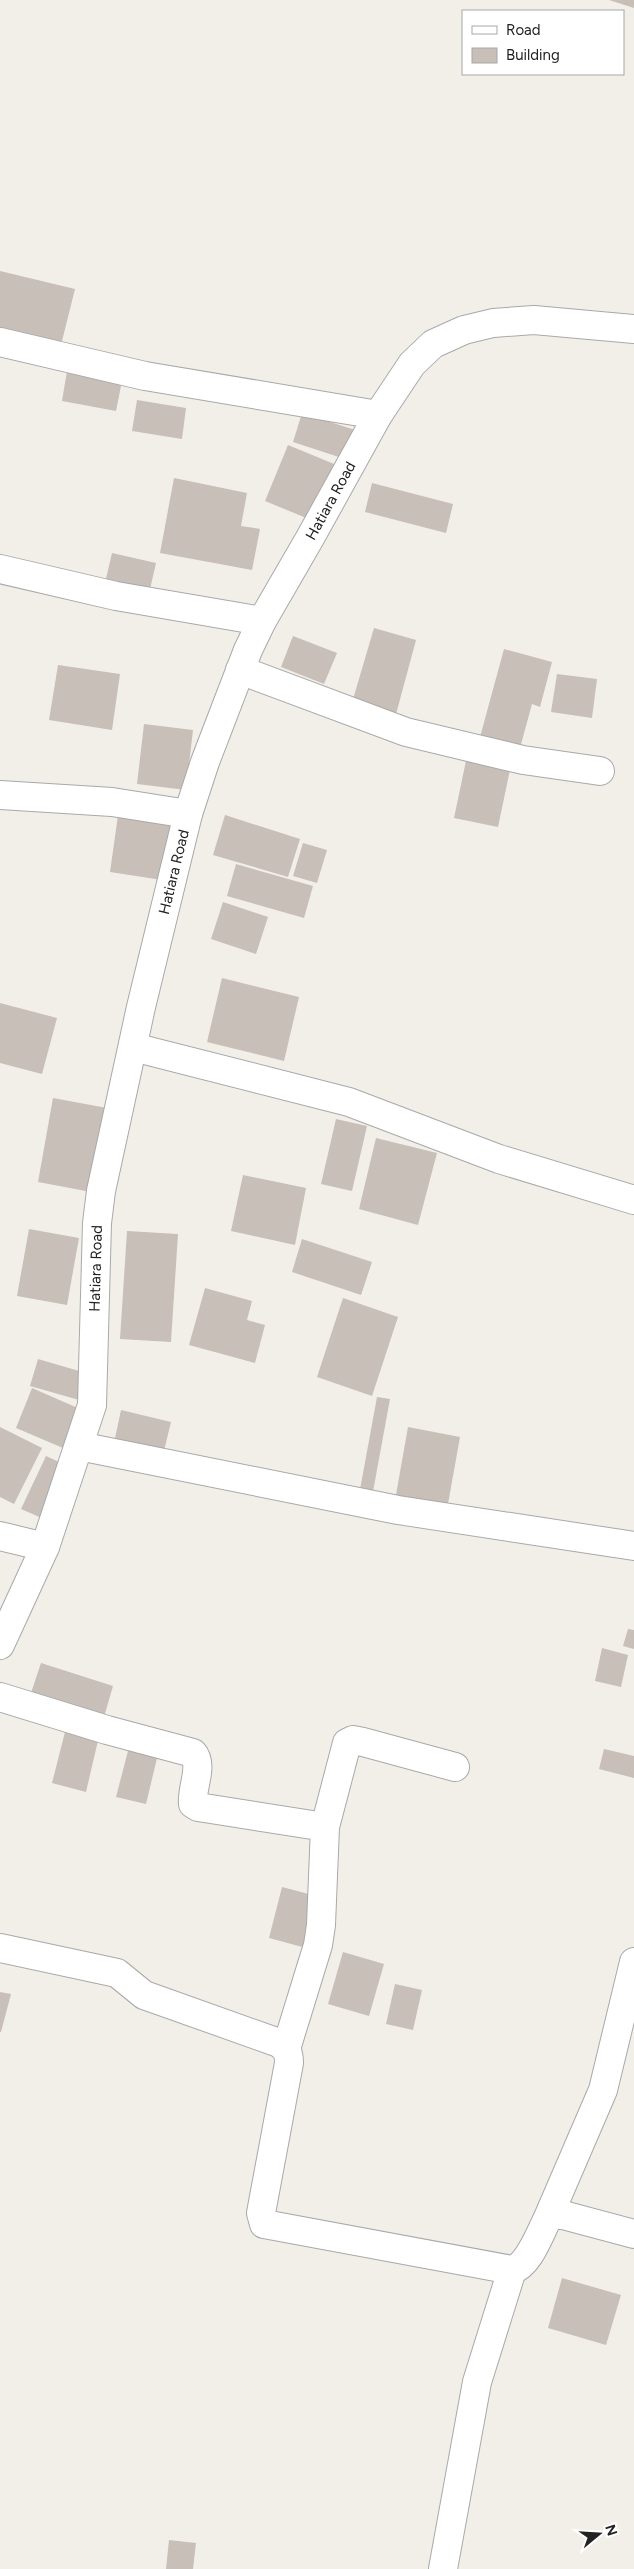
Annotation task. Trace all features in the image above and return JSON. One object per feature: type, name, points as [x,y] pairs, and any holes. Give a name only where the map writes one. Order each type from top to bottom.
[{"type":"street","name":"Hatiara Road","points":[[0,1645],[45,1547],[92,1405],[97,1223],[101,1191],[188,814],[204,762],[240,670],[262,621],[378,415],[412,364],[433,344],[464,330],[493,323],[534,320],[634,329]]},
{"type":"street","points":[[0,342],[145,376],[378,415]]},
{"type":"street","points":[[0,569],[116,596],[262,621]]},
{"type":"street","points":[[240,670],[406,732],[523,760],[600,771]]},
{"type":"street","points":[[0,795],[112,802],[188,814]]},
{"type":"street","points":[[133,1047],[349,1102],[499,1159],[634,1200]]},
{"type":"street","points":[[79,1446],[398,1510],[634,1546]]},
{"type":"street","points":[[0,1536],[45,1547]]},
{"type":"street","points":[[0,1697],[107,1730],[193,1753],[198,1763],[192,1798],[193,1804],[198,1807],[325,1827]]},
{"type":"street","points":[[286,2049],[318,1944],[321,1925],[325,1827],[347,1743],[353,1740],[363,1742],[455,1767]]},
{"type":"street","points":[[0,1948],[117,1973],[144,1995],[279,2043],[286,2049],[289,2055],[289,2063],[261,2212],[264,2224],[512,2270]]},
{"type":"street","points":[[443,2569],[476,2382],[512,2270],[524,2262],[547,2220],[603,2090],[634,1962]]},
{"type":"street","points":[[547,2220],[553,2215],[563,2215],[634,2234]]},
{"type":"building","points":[[609,0],[634,0],[634,8]]},
{"type":"building","points":[[0,271],[75,289],[61,345],[0,330]]},
{"type":"building","points":[[67,371],[122,381],[116,411],[62,401]]},
{"type":"building","points":[[137,400],[186,408],[182,439],[132,431]]},
{"type":"building","points":[[302,413],[355,430],[345,459],[293,442]]},
{"type":"building","points":[[288,445],[339,466],[316,522],[265,501]]},
{"type":"building","points":[[174,478],[247,493],[241,526],[260,529],[252,570],[160,553]]},
{"type":"building","points":[[372,483],[453,504],[446,533],[365,512]]},
{"type":"building","points":[[112,553],[156,563],[148,598],[104,587]]},
{"type":"building","points":[[374,628],[416,640],[395,718],[351,706]]},
{"type":"building","points":[[293,636],[337,653],[324,684],[281,667]]},
{"type":"building","points":[[504,649],[552,662],[540,707],[532,704],[520,748],[480,737]]},
{"type":"building","points":[[58,665],[120,674],[112,730],[49,720]]},
{"type":"building","points":[[557,674],[597,679],[592,718],[551,712]]},
{"type":"building","points":[[144,724],[193,730],[186,790],[137,784]]},
{"type":"building","points":[[467,756],[511,765],[498,827],[454,818]]},
{"type":"building","points":[[119,808],[172,816],[162,880],[110,872]]},
{"type":"building","points":[[225,815],[300,839],[288,877],[213,855]]},
{"type":"building","points":[[303,843],[327,850],[317,883],[293,876]]},
{"type":"building","points":[[236,864],[313,886],[304,918],[227,896]]},
{"type":"building","points":[[223,902],[268,917],[256,954],[211,939]]},
{"type":"building","points":[[222,978],[299,997],[284,1061],[207,1042]]},
{"type":"building","points":[[0,1003],[57,1018],[42,1074],[0,1063]]},
{"type":"building","points":[[53,1098],[107,1108],[91,1192],[38,1182]]},
{"type":"building","points":[[336,1119],[367,1126],[352,1191],[321,1184]]},
{"type":"building","points":[[376,1138],[437,1153],[418,1225],[359,1209]]},
{"type":"building","points":[[243,1175],[306,1188],[295,1245],[231,1231]]},
{"type":"building","points":[[29,1229],[79,1238],[67,1305],[17,1296]]},
{"type":"building","points":[[127,1231],[178,1234],[171,1342],[120,1339]]},
{"type":"building","points":[[302,1239],[372,1262],[361,1295],[292,1272]]},
{"type":"building","points":[[205,1288],[252,1301],[247,1320],[265,1325],[255,1363],[189,1345]]},
{"type":"building","points":[[343,1298],[398,1317],[372,1396],[317,1377]]},
{"type":"building","points":[[38,1359],[86,1373],[79,1400],[30,1386]]},
{"type":"building","points":[[32,1388],[87,1412],[70,1451],[16,1428]]},
{"type":"building","points":[[377,1397],[390,1399],[372,1497],[359,1495]]},
{"type":"building","points":[[121,1410],[171,1422],[163,1455],[114,1443]]},
{"type":"building","points":[[0,1427],[42,1448],[14,1504],[0,1497]]},
{"type":"building","points":[[408,1427],[460,1437],[446,1515],[394,1506]]},
{"type":"building","points":[[46,1456],[68,1466],[44,1519],[21,1509]]},
{"type":"building","points":[[628,1629],[634,1630],[634,1649],[623,1646]]},
{"type":"building","points":[[602,1648],[628,1655],[621,1687],[595,1681]]},
{"type":"building","points":[[41,1663],[113,1686],[104,1717],[31,1693]]},
{"type":"building","points":[[67,1724],[100,1732],[86,1792],[52,1783]]},
{"type":"building","points":[[129,1747],[158,1754],[146,1804],[116,1797]]},
{"type":"building","points":[[604,1749],[634,1756],[634,1778],[599,1769]]},
{"type":"building","points":[[282,1887],[320,1897],[306,1948],[269,1938]]},
{"type":"building","points":[[343,1952],[384,1964],[369,2016],[328,2004]]},
{"type":"building","points":[[395,1984],[422,1990],[413,2030],[386,2024]]},
{"type":"building","points":[[0,1992],[11,1994],[1,2032],[0,2032]]},
{"type":"building","points":[[562,2278],[621,2295],[606,2345],[548,2328]]},
{"type":"building","points":[[169,2540],[196,2543],[193,2569],[166,2569]]}]
